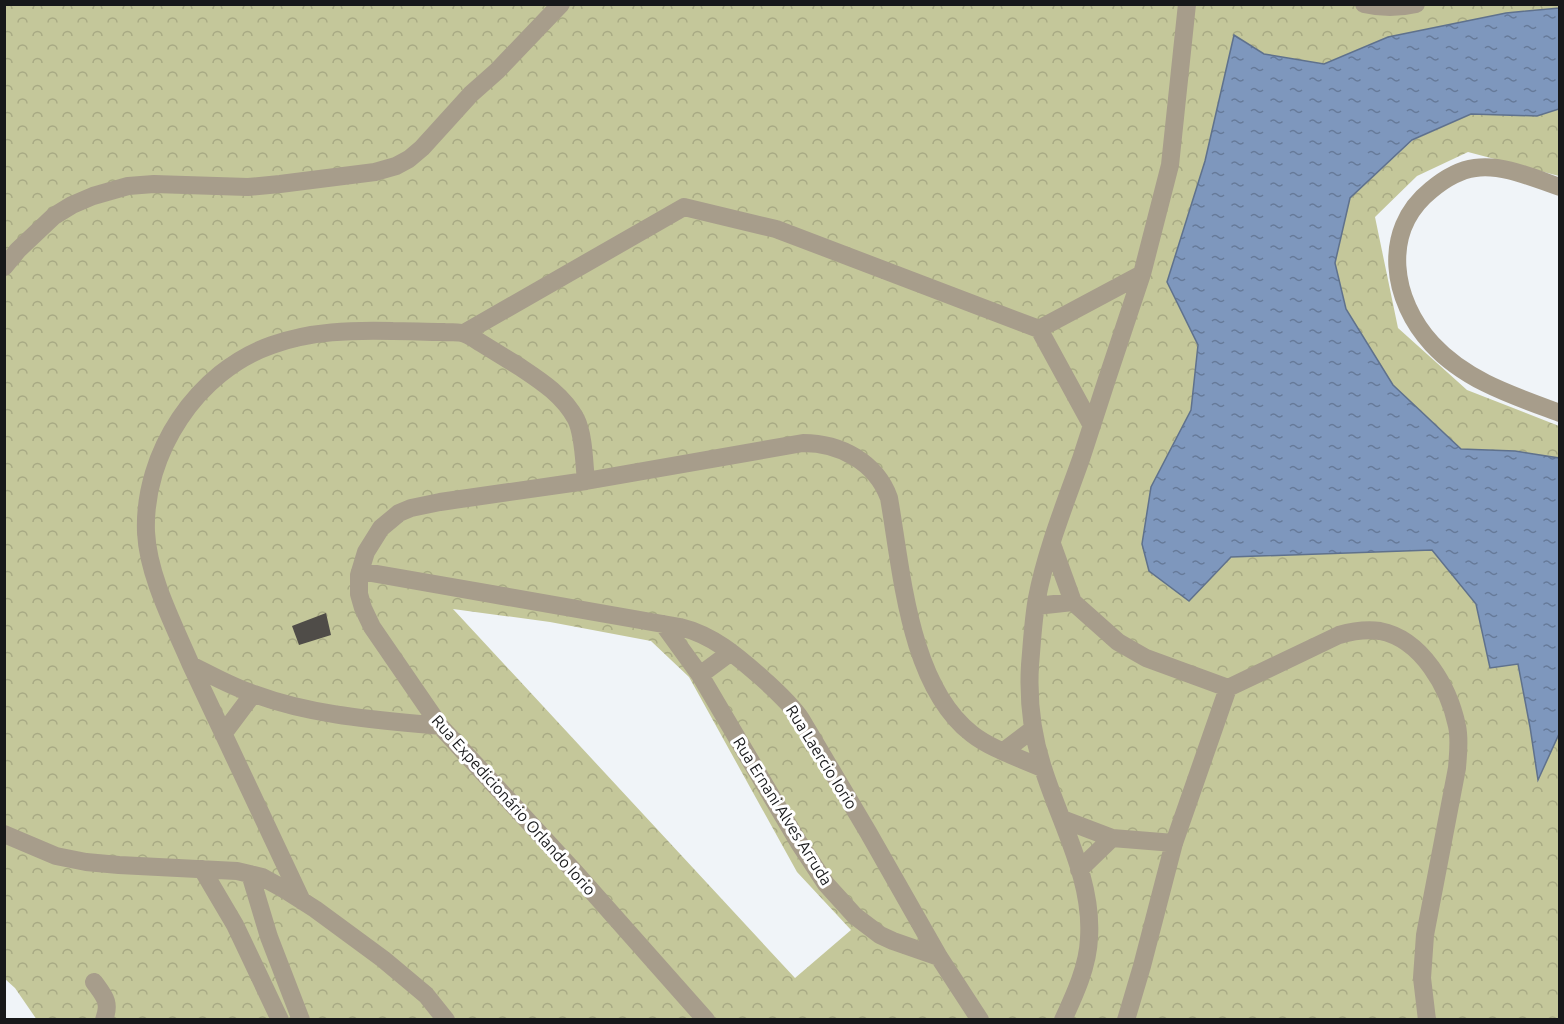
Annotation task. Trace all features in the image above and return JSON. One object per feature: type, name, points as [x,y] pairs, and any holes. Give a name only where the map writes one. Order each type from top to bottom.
[{"type":"street","points":[[4,267],[25,243],[54,216],[93,196],[128,186],[154,184],[236,187],[269,185],[375,172],[396,166],[423,148],[471,94],[497,71],[561,4]]},
{"type":"street","points":[[1063,1020],[1080,980],[1088,949],[1089,924],[1080,870],[1042,768],[1033,729],[1030,683],[1036,606],[1052,544],[1142,274],[1167,181],[1187,4]]},
{"type":"street","points":[[1364,4],[1378,7],[1416,4]]},
{"type":"street","points":[[1560,187],[1487,167],[1466,170],[1453,176],[1438,184],[1416,205],[1401,234],[1397,263],[1402,296],[1421,331],[1434,345],[1467,373],[1486,384],[1560,413]]},
{"type":"street","points":[[464,333],[684,207],[776,229],[1038,329],[1092,426]]},
{"type":"street","points":[[1038,329],[1142,274]]},
{"type":"street","points":[[302,901],[191,665],[152,569],[146,531],[151,484],[157,463],[180,417],[198,396],[231,367],[271,345],[329,332],[372,330],[464,333],[535,377],[567,406],[577,421],[581,435],[586,481]]},
{"type":"street","points":[[360,571],[366,552],[375,536],[390,519],[411,508],[586,481],[803,443],[831,446],[858,459],[875,474],[886,491],[908,614],[932,682],[946,705],[963,726],[981,740],[1042,768]]},
{"type":"street","points":[[1052,544],[1073,602],[1102,629],[1131,651],[1160,664],[1228,688]]},
{"type":"street","name":"Rua Laercio Iorio","points":[[360,571],[663,624],[707,636],[732,652],[795,709],[939,957],[980,1020]]},
{"type":"street","name":"Rua Expedicionário Orlando Iorio","points":[[360,571],[359,594],[372,627],[440,726],[574,871],[706,1020]]},
{"type":"street","points":[[1036,606],[1073,602]]},
{"type":"street","name":"Rua Ernani Alves Arruda","points":[[663,624],[700,675],[799,843],[826,884],[855,916],[880,935],[939,957]]},
{"type":"street","points":[[1125,1020],[1142,966],[1174,843],[1228,688],[1324,641],[1357,630],[1381,631],[1405,642],[1417,651],[1442,684],[1457,727],[1459,748],[1457,768],[1425,935],[1422,978],[1427,1020]]},
{"type":"street","points":[[700,675],[732,652]]},
{"type":"street","points":[[191,665],[253,694],[301,707],[329,713],[440,726]]},
{"type":"street","points":[[223,734],[253,694]]},
{"type":"street","points":[[1004,751],[1033,729]]},
{"type":"street","points":[[1062,819],[1112,838],[1174,843]]},
{"type":"street","points":[[4,834],[56,856],[86,862],[237,871],[272,882],[302,901],[411,981],[426,995],[446,1020]]},
{"type":"street","points":[[1080,870],[1112,838]]},
{"type":"street","points":[[202,869],[235,925],[280,1020]]},
{"type":"street","points":[[250,874],[269,937],[301,1020]]},
{"type":"street","points":[[94,982],[107,1002],[104,1020]]},
{"type":"green space","points":[[5,5],[1559,5],[1559,8],[1506,13],[1388,37],[1324,64],[1264,54],[1234,35],[1205,161],[1167,282],[1198,345],[1191,410],[1151,487],[1189,601],[1231,557],[1432,549],[1476,604],[1490,668],[1518,663],[1538,778],[1559,734],[1559,1019],[37,1020],[15,988],[5,979]],"holes":[[[453,609],[550,622],[651,641],[689,677],[797,872],[851,930],[795,978]]]},
{"type":"green space","points":[[1559,109],[1559,176],[1468,152],[1417,176],[1375,217],[1398,328],[1467,390],[1559,426],[1559,458],[1515,451],[1461,449],[1393,385],[1346,309],[1335,263],[1350,198],[1413,140],[1471,114],[1537,116]]},
{"type":"water","points":[[1559,8],[1559,109],[1537,116],[1471,114],[1412,140],[1350,198],[1335,263],[1346,309],[1393,385],[1461,449],[1515,451],[1559,458],[1559,734],[1538,780],[1518,664],[1490,668],[1476,604],[1432,550],[1231,557],[1189,601],[1149,571],[1142,544],[1151,487],[1191,410],[1198,345],[1167,282],[1205,161],[1234,35],[1264,54],[1324,64],[1388,37],[1506,13]]},
{"type":"building","points":[[326,613],[331,635],[299,645],[292,626]]}]
